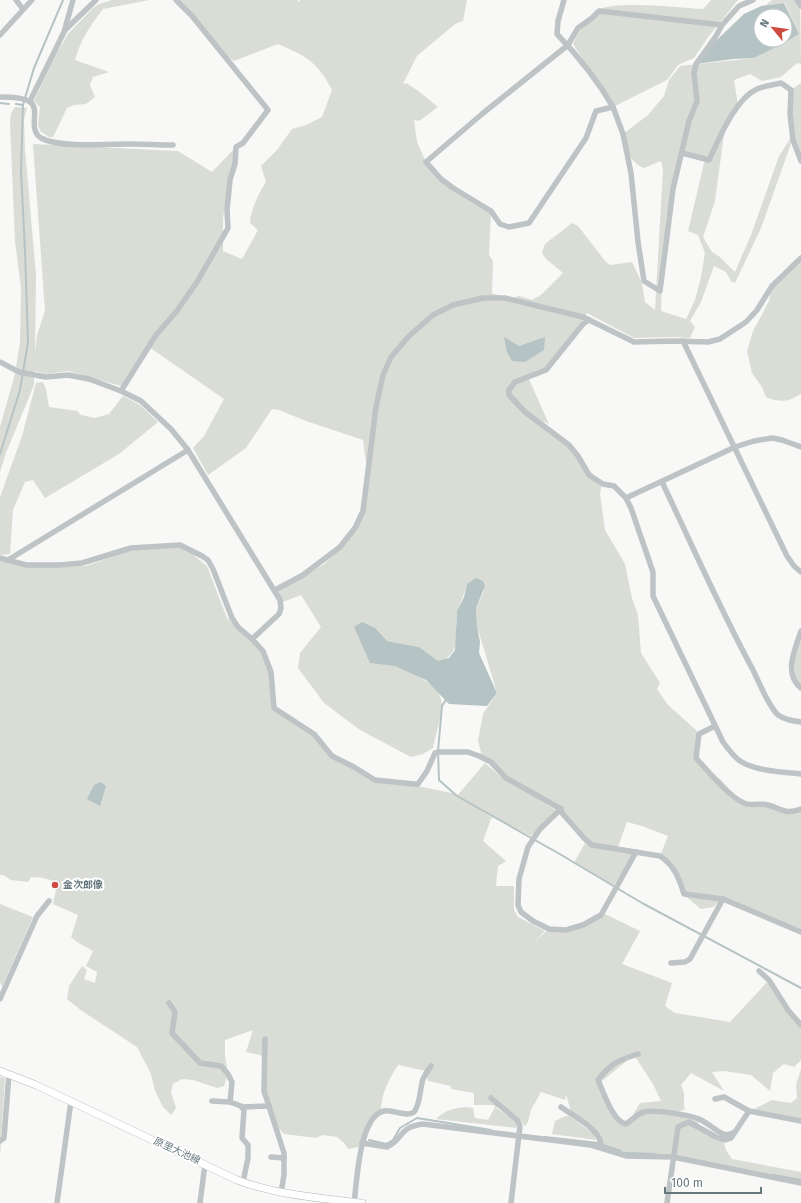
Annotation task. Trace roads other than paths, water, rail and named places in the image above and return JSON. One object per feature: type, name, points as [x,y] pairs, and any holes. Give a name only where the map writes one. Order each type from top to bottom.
[{"type":"main road","name":"原里大池線","points":[[0,1071],[71,1101],[255,1187],[362,1203]]},
{"type":"street","points":[[16,0],[23,9]]},
{"type":"street","points":[[0,35],[32,0]]},
{"type":"street","points":[[29,101],[64,32],[73,0]]},
{"type":"street","points":[[64,32],[96,0]]},
{"type":"street","points":[[121,391],[156,335],[176,312],[197,282],[228,228],[227,210],[230,180],[235,164],[236,147],[243,143],[268,110],[192,16],[176,0]]},
{"type":"street","points":[[564,0],[558,20],[557,34],[568,45],[597,81],[613,107],[623,134],[631,173],[638,242],[644,281],[660,291],[673,189],[689,121],[697,102],[694,73],[696,64],[722,25],[739,6],[753,0]]},
{"type":"street","points":[[797,0],[801,6]]},
{"type":"street","points":[[613,107],[596,111],[586,138],[528,223],[510,227],[500,224],[491,211],[441,179],[426,162],[568,45],[578,28],[600,11],[722,25]]},
{"type":"street","points":[[682,154],[709,160],[726,124],[738,105],[755,89],[781,83],[791,90],[790,114],[792,140],[801,161]]},
{"type":"street","points":[[0,97],[17,98],[29,101],[34,106],[34,130],[39,137],[50,142],[79,145],[172,145]]},
{"type":"street","points":[[275,590],[303,575],[340,547],[355,528],[363,511],[376,407],[383,375],[391,357],[409,336],[433,315],[453,305],[483,298],[505,298],[583,317],[634,342],[708,342],[720,339],[746,322],[757,310],[772,286],[801,258]]},
{"type":"street","points":[[589,320],[583,324],[546,370],[515,382],[509,390],[509,395],[525,412],[569,445],[578,456],[589,476],[604,484],[614,486],[626,498],[631,508],[653,572],[653,596],[723,742],[739,760],[756,768],[801,774]]},
{"type":"street","points":[[682,341],[787,556],[794,566],[801,572]]},
{"type":"street","points":[[0,362],[19,372],[46,377],[68,375],[89,379],[121,391],[141,401],[171,429],[188,450],[280,600],[281,608],[278,614],[252,639]]},
{"type":"street","points":[[626,498],[734,447],[772,438],[782,440],[801,448]]},
{"type":"street","points":[[8,560],[188,450]]},
{"type":"street","points":[[662,482],[733,633],[768,702],[779,715],[787,720],[801,722]]},
{"type":"street","points":[[0,558],[26,565],[60,565],[82,563],[131,548],[180,545],[208,560],[213,568],[232,618],[238,627],[263,651],[271,672],[274,708],[314,734],[332,756],[375,780],[414,784],[418,784],[427,771],[435,753],[468,752],[480,756],[491,762],[506,778],[561,809],[584,838],[592,845],[660,856],[669,862],[680,880],[684,894],[723,899],[801,932]]},
{"type":"street","points":[[801,631],[791,661],[792,674],[801,688]]},
{"type":"street","points":[[715,726],[699,734],[696,758],[731,795],[744,804],[764,804],[782,811],[792,812],[801,810]]},
{"type":"street","points":[[561,809],[540,829],[528,846],[519,879],[518,905],[521,912],[533,921],[549,929],[566,930],[583,925],[601,915],[619,886],[636,852]]},
{"type":"street","points":[[671,962],[685,962],[690,959],[723,899]]},
{"type":"street","points":[[0,999],[37,916],[49,900]]},
{"type":"street","points":[[759,971],[769,980],[788,1010],[801,1025]]},
{"type":"street","points":[[169,1003],[175,1012],[172,1033],[200,1063],[221,1066],[228,1074],[232,1082],[230,1102]]},
{"type":"street","points":[[265,1039],[264,1091],[284,1153],[284,1175],[281,1192]]},
{"type":"street","points":[[638,1054],[617,1061],[604,1071],[598,1080],[605,1097],[617,1118],[622,1123],[626,1124],[638,1114],[645,1111],[664,1112],[698,1118],[723,1134],[728,1135],[734,1132]]},
{"type":"street","points":[[354,1202],[362,1143],[365,1131],[370,1122],[382,1111],[389,1110],[408,1114],[413,1112],[417,1107],[423,1079],[431,1066]]},
{"type":"street","points":[[0,1141],[4,1138],[9,1074]]},
{"type":"street","points":[[491,1098],[517,1120],[520,1126],[511,1203]]},
{"type":"street","points":[[715,1099],[724,1098],[749,1111],[801,1121]]},
{"type":"street","points":[[57,1203],[71,1101]]},
{"type":"street","points":[[212,1101],[230,1102],[242,1108],[269,1106]]},
{"type":"street","points":[[561,1107],[594,1131],[600,1138],[600,1147]]},
{"type":"street","points":[[242,1108],[244,1110],[242,1138],[248,1145],[248,1158],[243,1182]]},
{"type":"street","points":[[667,1203],[678,1127],[689,1122],[716,1137],[725,1140],[731,1138],[749,1111]]},
{"type":"street","points":[[362,1143],[387,1147],[396,1142],[403,1131],[409,1127],[423,1124],[591,1145],[627,1156],[673,1157],[801,1183]]},
{"type":"street","points":[[271,1157],[284,1158]]},
{"type":"street","points":[[200,1203],[205,1164]]},
{"type":"waterway","points":[[0,454],[20,390],[28,342],[21,171],[23,105],[34,68],[63,0]]},
{"type":"waterway","points":[[0,103],[9,104]]},
{"type":"waterway","points":[[16,104],[23,105]]},
{"type":"waterway","points":[[447,698],[442,706],[438,751],[439,780],[457,796],[558,853],[642,903],[801,988]]},
{"type":"waterway","points":[[369,1140],[386,1144],[393,1140],[400,1128],[417,1118],[491,1130]]},
{"type":"waterway","points":[[545,1137],[598,1143]]},
{"type":"waterway","points":[[603,1145],[621,1151]]},
{"type":"waterway","points":[[625,1153],[654,1154]]},
{"type":"waterway","points":[[773,1175],[801,1180]]},
{"type":"place","name":"金次郎像","points":[[55,885]]}]
